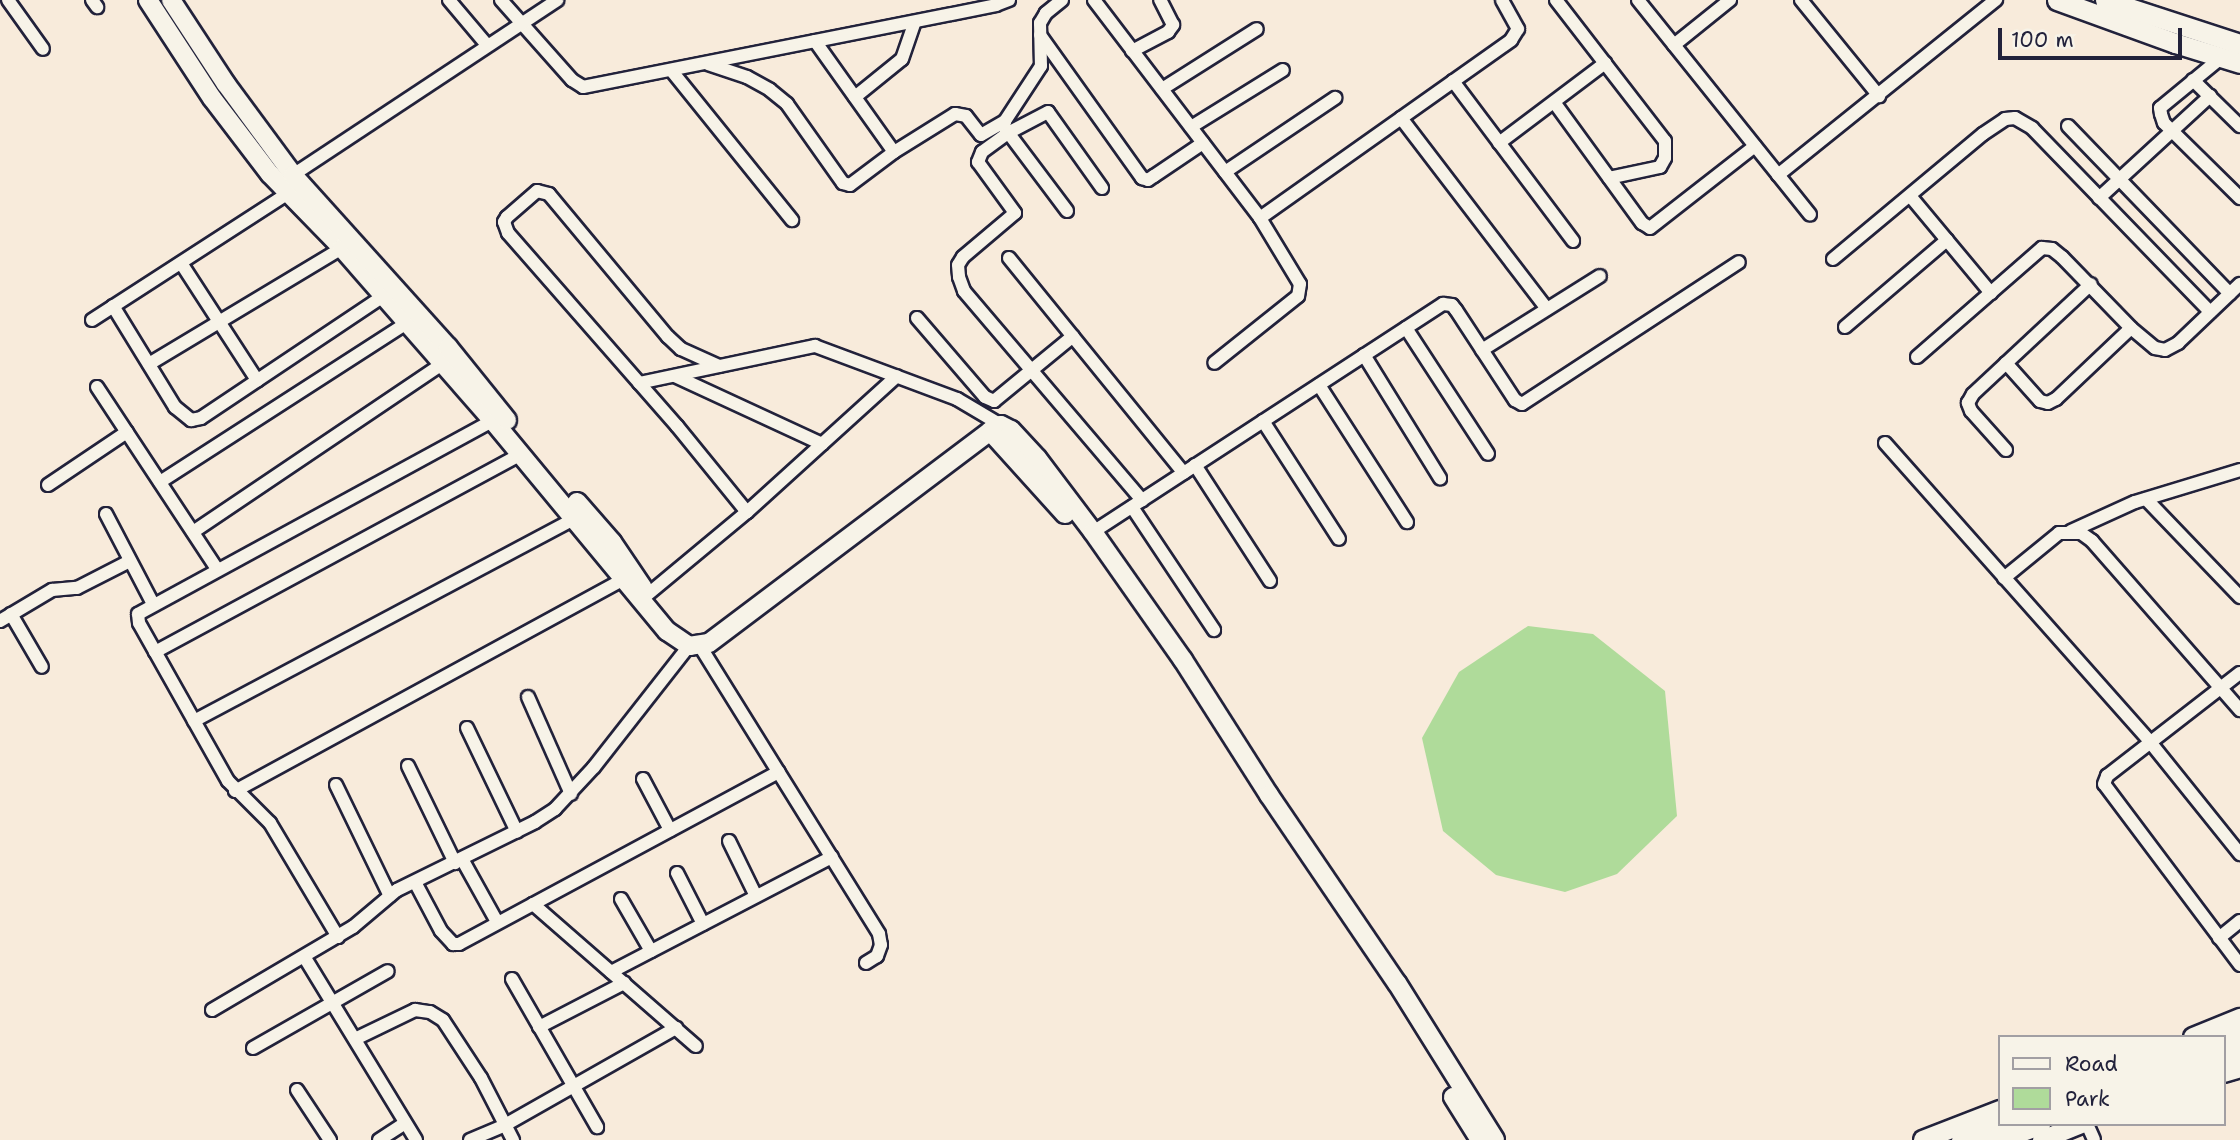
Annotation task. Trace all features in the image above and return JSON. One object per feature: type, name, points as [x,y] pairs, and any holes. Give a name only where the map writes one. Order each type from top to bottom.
[{"type":"highway","points":[[1962,1140],[1999,1126]]},
{"type":"highway","points":[[1995,1140],[2034,1126]]},
{"type":"main road","points":[[148,0],[212,98],[270,174],[295,184],[448,347],[521,454],[581,516],[612,542],[667,631]]},
{"type":"main road","points":[[171,0],[226,84],[342,248],[442,364],[498,418],[581,516],[624,579],[667,631],[694,646],[709,643],[996,428]]},
{"type":"main road","points":[[2057,0],[2231,60]]},
{"type":"main road","points":[[2105,0],[2240,44]]},
{"type":"main road","points":[[996,428],[1037,458],[1183,660],[1269,795],[1397,983],[1494,1140]]},
{"type":"main road","points":[[996,428],[1084,538],[1159,645],[1388,989],[1480,1140]]},
{"type":"main road","points":[[2198,1035],[2240,1018]]},
{"type":"main road","points":[[1923,1140],[1998,1111]]},
{"type":"main road","points":[[2042,1140],[2076,1126]]},
{"type":"street","points":[[0,6],[8,0],[43,49]]},
{"type":"street","points":[[449,0],[486,45]]},
{"type":"street","points":[[501,0],[572,80],[583,87],[915,22],[1009,0]]},
{"type":"street","points":[[92,320],[181,263],[486,45],[557,0]]},
{"type":"street","points":[[1062,0],[1045,13],[1040,23],[1041,66],[1007,127],[982,152],[978,162],[1015,213],[963,257],[958,265],[959,277],[964,291],[1032,370],[1137,503],[1214,630]]},
{"type":"street","points":[[1094,0],[1260,218],[1297,277],[1300,290],[1298,296],[1214,363]]},
{"type":"street","points":[[1132,51],[1168,32],[1173,25],[1160,0]]},
{"type":"street","points":[[1260,218],[1517,34],[1517,23],[1502,0]]},
{"type":"street","points":[[1556,0],[1661,133],[1665,158],[1660,167],[1609,178]]},
{"type":"street","points":[[1638,0],[1810,215]]},
{"type":"street","points":[[1674,45],[1730,0]]},
{"type":"street","points":[[1801,0],[1879,96]]},
{"type":"street","points":[[1778,175],[1996,0]]},
{"type":"street","points":[[855,97],[896,66],[915,22]]},
{"type":"street","points":[[1162,89],[1257,29]]},
{"type":"street","points":[[1040,35],[1142,178],[1148,180],[1203,143]]},
{"type":"street","points":[[815,41],[894,152]]},
{"type":"street","points":[[2231,60],[2193,80],[2160,107],[2164,123],[2240,198]]},
{"type":"street","points":[[705,63],[747,77],[787,104],[843,183],[850,185],[857,181],[894,152],[956,114],[966,116],[981,135],[1048,112],[1102,188]]},
{"type":"street","points":[[1499,143],[1605,63]]},
{"type":"street","points":[[671,70],[792,220]]},
{"type":"street","points":[[1191,127],[1283,70]]},
{"type":"street","points":[[2193,80],[2240,126]]},
{"type":"street","points":[[1453,82],[1573,241]]},
{"type":"street","points":[[2099,198],[2210,96]]},
{"type":"street","points":[[1225,172],[1335,98]]},
{"type":"street","points":[[1554,102],[1642,223],[1650,228],[1755,146]]},
{"type":"street","points":[[1401,118],[1547,309]]},
{"type":"street","points":[[1833,260],[1989,129],[2006,119],[2015,118],[2032,128],[2210,312]]},
{"type":"street","points":[[1917,357],[2042,248],[2052,249],[2091,284],[2131,328],[2155,348],[2165,351],[2178,343],[2236,290],[2067,126]]},
{"type":"street","points":[[1007,127],[1067,211]]},
{"type":"street","points":[[719,366],[681,349],[668,337],[549,194],[537,191],[507,217],[504,222],[508,233],[747,512]]},
{"type":"street","points":[[1911,197],[1991,293]]},
{"type":"street","points":[[1844,327],[1947,240]]},
{"type":"street","points":[[149,364],[342,248]]},
{"type":"street","points":[[1009,258],[1073,336],[1190,469],[1270,581]]},
{"type":"street","points":[[1093,532],[1443,304],[1452,305],[1515,400],[1522,404],[1739,262]]},
{"type":"street","points":[[181,263],[257,380]]},
{"type":"street","points":[[1482,350],[1600,276]]},
{"type":"street","points":[[2006,450],[1971,411],[1968,403],[1973,394],[2091,284]]},
{"type":"street","points":[[114,306],[175,407],[191,420],[201,418],[383,296]]},
{"type":"street","points":[[917,318],[985,397],[994,401],[1073,336]]},
{"type":"street","points":[[160,482],[407,323]]},
{"type":"street","points":[[1406,328],[1488,454]]},
{"type":"street","points":[[2006,363],[2040,401],[2048,403],[2056,399],[2131,328]]},
{"type":"street","points":[[639,383],[815,346],[957,399],[996,428]]},
{"type":"street","points":[[1364,355],[1440,478]]},
{"type":"street","points":[[193,532],[442,364]]},
{"type":"street","points":[[674,376],[822,444]]},
{"type":"street","points":[[647,595],[747,512],[897,376]]},
{"type":"street","points":[[1319,385],[1408,522]]},
{"type":"street","points":[[97,387],[217,569]]},
{"type":"street","points":[[338,937],[270,823],[235,791],[137,618],[141,610],[498,418]]},
{"type":"street","points":[[1263,421],[1339,539]]},
{"type":"street","points":[[48,485],[127,432]]},
{"type":"street","points":[[1885,443],[2150,742],[2240,854]]},
{"type":"street","points":[[155,652],[521,454]]},
{"type":"street","points":[[2004,578],[2059,533],[2071,531],[2146,499],[2240,470]]},
{"type":"street","points":[[2146,499],[2240,597]]},
{"type":"street","points":[[106,514],[153,604]]},
{"type":"street","points":[[194,720],[581,516]]},
{"type":"street","points":[[2071,531],[2081,533],[2092,541],[2240,710]]},
{"type":"street","points":[[42,667],[4,616],[52,590],[77,588],[130,561]]},
{"type":"street","points":[[235,791],[624,579]]},
{"type":"street","points":[[212,1010],[338,937],[390,895],[517,832],[555,809],[571,794],[694,646],[779,772],[879,934],[881,945],[877,956],[866,963]]},
{"type":"street","points":[[2240,673],[2107,776],[2104,784],[2240,965]]},
{"type":"street","points":[[528,697],[571,794]]},
{"type":"street","points":[[467,728],[517,832]]},
{"type":"street","points":[[408,766],[458,861],[497,922]]},
{"type":"street","points":[[415,882],[440,931],[453,944],[459,944],[779,772]]},
{"type":"street","points":[[643,779],[670,830]]},
{"type":"street","points":[[337,785],[390,895]]},
{"type":"street","points":[[729,841],[757,896]]},
{"type":"street","points":[[611,972],[832,857]]},
{"type":"street","points":[[677,873],[703,924]]},
{"type":"street","points":[[621,899],[651,951]]},
{"type":"street","points":[[533,904],[696,1046]]},
{"type":"street","points":[[2219,938],[2240,921]]},
{"type":"street","points":[[305,958],[416,1140]]},
{"type":"street","points":[[253,1048],[388,971]]},
{"type":"street","points":[[512,979],[597,1127]]},
{"type":"street","points":[[539,1027],[624,983]]},
{"type":"street","points":[[355,1039],[415,1010],[429,1012],[443,1020],[513,1140]]},
{"type":"street","points":[[470,1140],[505,1125],[676,1028]]},
{"type":"street","points":[[297,1090],[330,1140]]},
{"type":"street","points":[[379,1140],[405,1123]]},
{"type":"green space","points":[[1528,626],[1593,634],[1665,691],[1677,816],[1617,874],[1565,892],[1496,875],[1443,831],[1422,738],[1459,672]]}]
